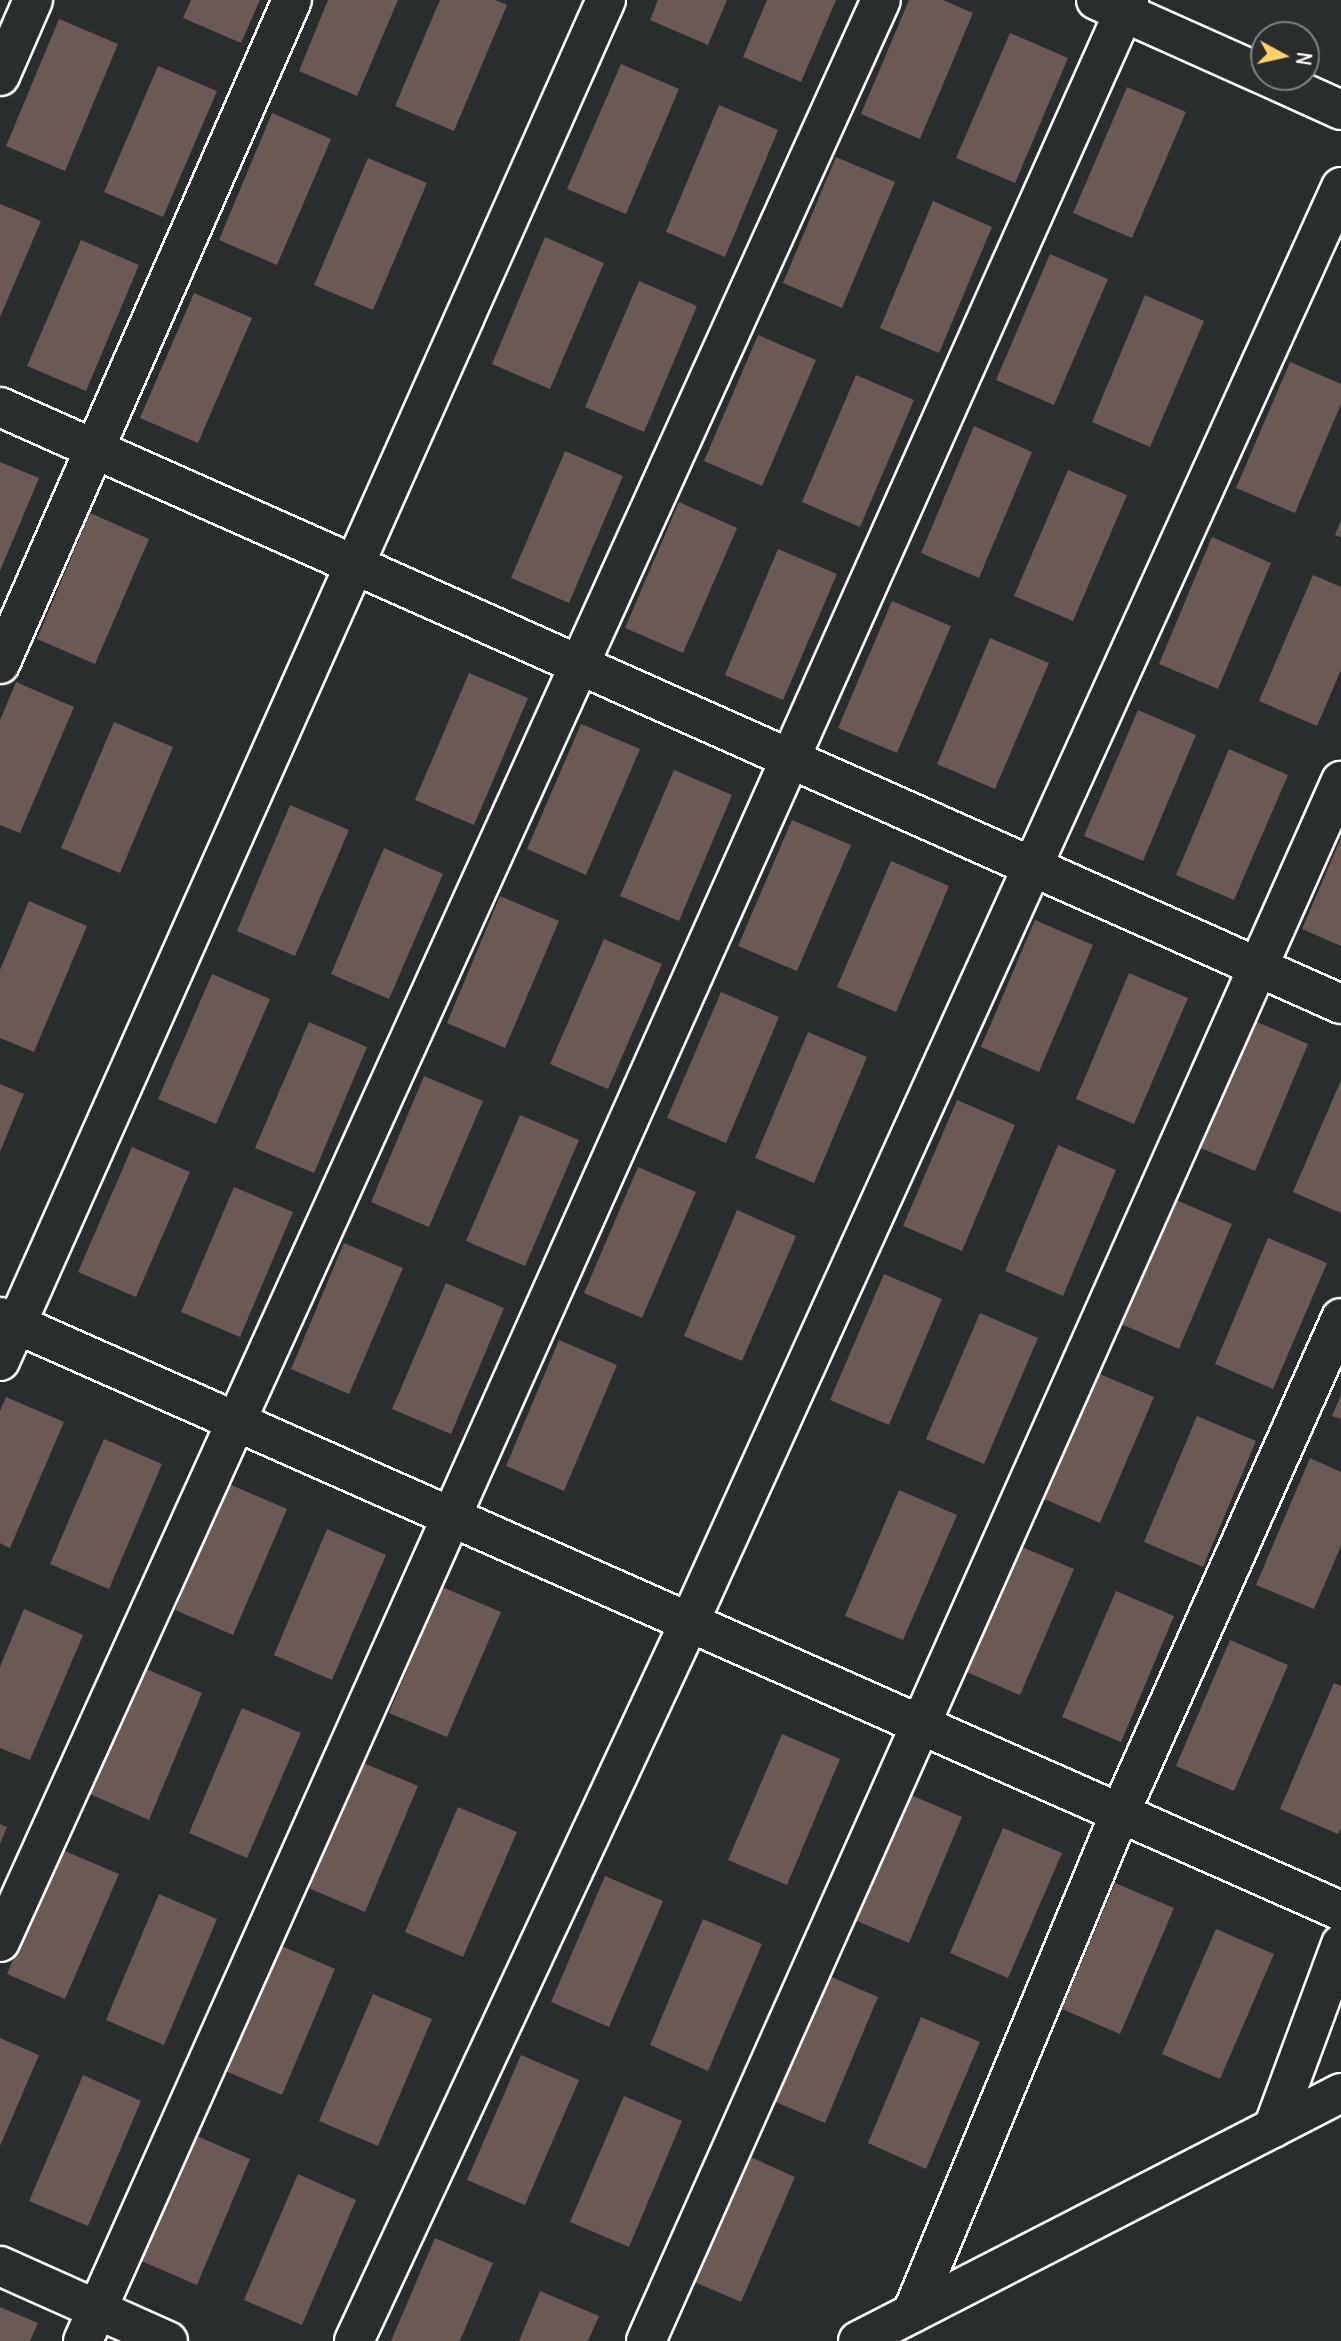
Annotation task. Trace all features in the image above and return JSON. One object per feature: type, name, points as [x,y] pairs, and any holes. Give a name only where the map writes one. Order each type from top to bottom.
[{"type":"street","points":[[0,76],[33,0]]},
{"type":"street","points":[[0,664],[292,0]]},
{"type":"street","points":[[0,1361],[8,1321],[354,564],[606,0]]},
{"type":"street","points":[[0,1942],[881,0]]},
{"type":"street","points":[[90,2325],[790,759],[1116,4],[1250,68]]},
{"type":"street","points":[[1299,91],[1341,110]]},
{"type":"street","points":[[354,2341],[689,1623],[1341,187]]},
{"type":"street","points":[[0,407],[1341,1004]]},
{"type":"street","points":[[646,2341],[1341,781]]},
{"type":"street","points":[[912,2313],[1120,1813],[1341,1318]]},
{"type":"street","points":[[8,1321],[1341,1911]]},
{"type":"street","points":[[1273,2128],[1341,1944]]},
{"type":"street","points":[[858,2341],[1341,2093]]},
{"type":"street","points":[[0,2266],[90,2325],[168,2341]]},
{"type":"building","points":[[191,0],[260,0],[241,43],[183,18]]},
{"type":"building","points":[[328,0],[398,0],[357,96],[299,71]]},
{"type":"building","points":[[440,0],[495,0],[507,5],[454,131],[395,106]]},
{"type":"building","points":[[658,0],[727,0],[708,45],[650,20]]},
{"type":"building","points":[[767,0],[836,0],[801,82],[743,57]]},
{"type":"building","points":[[909,0],[943,0],[973,13],[920,139],[861,114]]},
{"type":"building","points":[[59,19],[118,44],[65,171],[6,146]]},
{"type":"building","points":[[1010,33],[1068,58],[1015,183],[956,158]]},
{"type":"building","points":[[621,64],[679,89],[626,214],[567,189]]},
{"type":"building","points":[[158,66],[217,91],[163,217],[104,192]]},
{"type":"building","points":[[1127,87],[1186,112],[1132,238],[1073,213]]},
{"type":"building","points":[[719,105],[778,130],[725,257],[666,232]]},
{"type":"building","points":[[272,113],[331,139],[277,265],[219,240]]},
{"type":"building","points":[[836,157],[895,182],[842,308],[783,283]]},
{"type":"building","points":[[368,158],[427,183],[373,310],[314,285]]},
{"type":"building","points":[[933,201],[992,227],[939,353],[880,328]]},
{"type":"building","points":[[0,204],[41,221],[0,317]]},
{"type":"building","points":[[545,237],[604,263],[550,389],[492,364]]},
{"type":"building","points":[[81,240],[139,265],[86,391],[27,366]]},
{"type":"building","points":[[1050,254],[1108,279],[1054,405],[996,380]]},
{"type":"building","points":[[639,281],[697,306],[644,432],[585,407]]},
{"type":"building","points":[[194,293],[252,318],[198,443],[140,418]]},
{"type":"building","points":[[1145,295],[1204,321],[1150,447],[1092,422]]},
{"type":"building","points":[[758,335],[816,360],[762,486],[704,461]]},
{"type":"building","points":[[1290,362],[1341,384],[1341,404],[1295,513],[1236,488]]},
{"type":"building","points":[[856,375],[914,400],[860,527],[802,502]]},
{"type":"building","points":[[974,426],[1032,452],[979,578],[921,553]]},
{"type":"building","points":[[565,451],[623,476],[569,603],[511,578]]},
{"type":"building","points":[[0,462],[39,478],[0,571]]},
{"type":"building","points":[[1068,470],[1127,495],[1073,621],[1014,596]]},
{"type":"building","points":[[679,502],[737,528],[683,653],[625,628]]},
{"type":"building","points":[[90,513],[149,539],[95,664],[37,639]]},
{"type":"building","points":[[1341,520],[1341,537],[1335,535]]},
{"type":"building","points":[[1212,537],[1271,563],[1218,689],[1159,664]]},
{"type":"building","points":[[778,549],[837,574],[783,700],[725,675]]},
{"type":"building","points":[[1313,575],[1341,587],[1341,670],[1317,726],[1259,701]]},
{"type":"building","points":[[892,601],[951,626],[897,753],[838,728]]},
{"type":"building","points":[[990,638],[1049,663],[995,789],[937,764]]},
{"type":"building","points":[[469,673],[528,698],[474,825],[415,800]]},
{"type":"building","points":[[16,682],[74,707],[20,833],[0,825],[0,720]]},
{"type":"building","points":[[1138,710],[1196,735],[1143,861],[1084,836]]},
{"type":"building","points":[[114,722],[173,747],[120,873],[61,848]]},
{"type":"building","points":[[581,724],[640,749],[586,875],[527,849]]},
{"type":"building","points":[[1229,749],[1288,775],[1234,900],[1176,875]]},
{"type":"building","points":[[674,770],[732,795],[679,921],[620,896]]},
{"type":"building","points":[[290,805],[349,830],[295,956],[237,931]]},
{"type":"building","points":[[792,820],[851,845],[797,971],[738,946]]},
{"type":"building","points":[[1341,838],[1341,946],[1302,929]]},
{"type":"building","points":[[384,848],[443,874],[389,999],[331,974]]},
{"type":"building","points":[[891,861],[949,886],[896,1012],[837,987]]},
{"type":"building","points":[[500,896],[559,921],[505,1048],[447,1023]]},
{"type":"building","points":[[29,901],[87,926],[34,1052],[0,1038],[0,970]]},
{"type":"building","points":[[1035,920],[1093,945],[1039,1072],[981,1047]]},
{"type":"building","points":[[604,939],[662,964],[608,1089],[550,1064]]},
{"type":"building","points":[[1129,973],[1188,998],[1134,1124],[1076,1099]]},
{"type":"building","points":[[212,974],[270,999],[216,1124],[158,1099]]},
{"type":"building","points":[[721,992],[779,1017],[726,1143],[667,1118]]},
{"type":"building","points":[[1250,1019],[1308,1044],[1255,1171],[1196,1146]]},
{"type":"building","points":[[309,1022],[367,1047],[314,1173],[255,1148]]},
{"type":"building","points":[[808,1032],[867,1057],[814,1183],[755,1158]]},
{"type":"building","points":[[424,1076],[483,1101],[429,1227],[371,1202]]},
{"type":"building","points":[[1341,1080],[1341,1213],[1293,1192]]},
{"type":"building","points":[[0,1084],[24,1094],[0,1152]]},
{"type":"building","points":[[957,1100],[1015,1125],[962,1251],[903,1226]]},
{"type":"building","points":[[520,1115],[579,1140],[525,1266],[466,1241]]},
{"type":"building","points":[[1058,1145],[1116,1170],[1063,1296],[1005,1271]]},
{"type":"building","points":[[132,1147],[190,1172],[136,1297],[78,1272]]},
{"type":"building","points":[[638,1167],[696,1192],[642,1318],[584,1293]]},
{"type":"building","points":[[234,1187],[293,1212],[240,1337],[181,1312]]},
{"type":"building","points":[[1174,1199],[1232,1224],[1179,1349],[1121,1324]]},
{"type":"building","points":[[737,1210],[796,1236],[742,1361],[684,1336]]},
{"type":"building","points":[[1268,1238],[1327,1263],[1273,1389],[1215,1364]]},
{"type":"building","points":[[344,1243],[403,1268],[349,1394],[291,1369]]},
{"type":"building","points":[[884,1274],[942,1299],[889,1425],[830,1400]]},
{"type":"building","points":[[446,1283],[504,1308],[451,1434],[392,1409]]},
{"type":"building","points":[[980,1313],[1038,1338],[984,1464],[926,1439]]},
{"type":"building","points":[[559,1340],[617,1365],[564,1491],[506,1466]]},
{"type":"building","points":[[1095,1372],[1154,1397],[1100,1523],[1042,1498]]},
{"type":"building","points":[[1341,1395],[1341,1419],[1332,1416]]},
{"type":"building","points":[[6,1397],[64,1422],[10,1548],[0,1543],[0,1411]]},
{"type":"building","points":[[1197,1416],[1256,1441],[1203,1567],[1144,1542]]},
{"type":"building","points":[[104,1439],[162,1464],[109,1589],[50,1564]]},
{"type":"building","points":[[1310,1458],[1341,1472],[1341,1546],[1314,1609],[1256,1585]]},
{"type":"building","points":[[229,1484],[287,1509],[233,1635],[175,1610]]},
{"type":"building","points":[[899,1490],[957,1515],[903,1640],[845,1616]]},
{"type":"building","points":[[327,1529],[386,1555],[332,1680],[274,1655]]},
{"type":"building","points":[[1015,1544],[1074,1569],[1020,1695],[962,1670]]},
{"type":"building","points":[[442,1587],[501,1612],[447,1737],[389,1713]]},
{"type":"building","points":[[1116,1591],[1174,1616],[1121,1742],[1062,1717]]},
{"type":"building","points":[[24,1609],[83,1635],[30,1760],[0,1748],[0,1667]]},
{"type":"building","points":[[1230,1640],[1288,1665],[1234,1791],[1176,1766]]},
{"type":"building","points":[[144,1668],[202,1693],[149,1820],[90,1794]]},
{"type":"building","points":[[1334,1683],[1341,1686],[1341,1828],[1338,1834],[1280,1809]]},
{"type":"building","points":[[242,1708],[301,1733],[247,1858],[189,1833]]},
{"type":"building","points":[[782,1734],[840,1759],[787,1885],[728,1860]]},
{"type":"building","points":[[359,1761],[418,1786],[365,1912],[306,1887]]},
{"type":"building","points":[[904,1792],[962,1817],[909,1943],[850,1918]]},
{"type":"building","points":[[458,1807],[517,1832],[463,1957],[405,1932]]},
{"type":"building","points":[[0,1824],[7,1827],[0,1844]]},
{"type":"building","points":[[1003,1828],[1062,1853],[1008,1978],[950,1953]]},
{"type":"building","points":[[60,1849],[119,1874],[65,1999],[7,1974]]},
{"type":"building","points":[[605,1876],[663,1901],[609,2027],[551,2002]]},
{"type":"building","points":[[1115,1883],[1174,1908],[1120,2034],[1062,2009]]},
{"type":"building","points":[[159,1894],[217,1919],[164,2045],[106,2020]]},
{"type":"building","points":[[703,1919],[762,1944],[708,2071],[650,2045]]},
{"type":"building","points":[[1216,1929],[1274,1954],[1220,2079],[1162,2054]]},
{"type":"building","points":[[277,1944],[335,1969],[282,2095],[223,2070]]},
{"type":"building","points":[[820,1972],[878,1997],[825,2123],[766,2098]]},
{"type":"building","points":[[373,1994],[432,2019],[378,2146],[319,2121]]},
{"type":"building","points":[[921,2017],[980,2042],[926,2169],[868,2143]]},
{"type":"building","points":[[0,2038],[39,2055],[0,2146]]},
{"type":"building","points":[[521,2055],[579,2080],[525,2205],[467,2180]]},
{"type":"building","points":[[83,2075],[141,2101],[88,2226],[29,2201]]},
{"type":"building","points":[[624,2096],[682,2121],[629,2247],[570,2222]]},
{"type":"building","points":[[192,2134],[250,2159],[197,2285],[139,2260]]},
{"type":"building","points":[[737,2151],[795,2177],[741,2302],[683,2277]]},
{"type":"building","points":[[298,2174],[356,2200],[302,2325],[244,2300]]},
{"type":"building","points":[[435,2238],[493,2263],[460,2341],[391,2341]]},
{"type":"building","points":[[540,2291],[599,2316],[588,2341],[519,2341]]},
{"type":"building","points":[[0,2307],[38,2323],[30,2341],[0,2341]]}]
